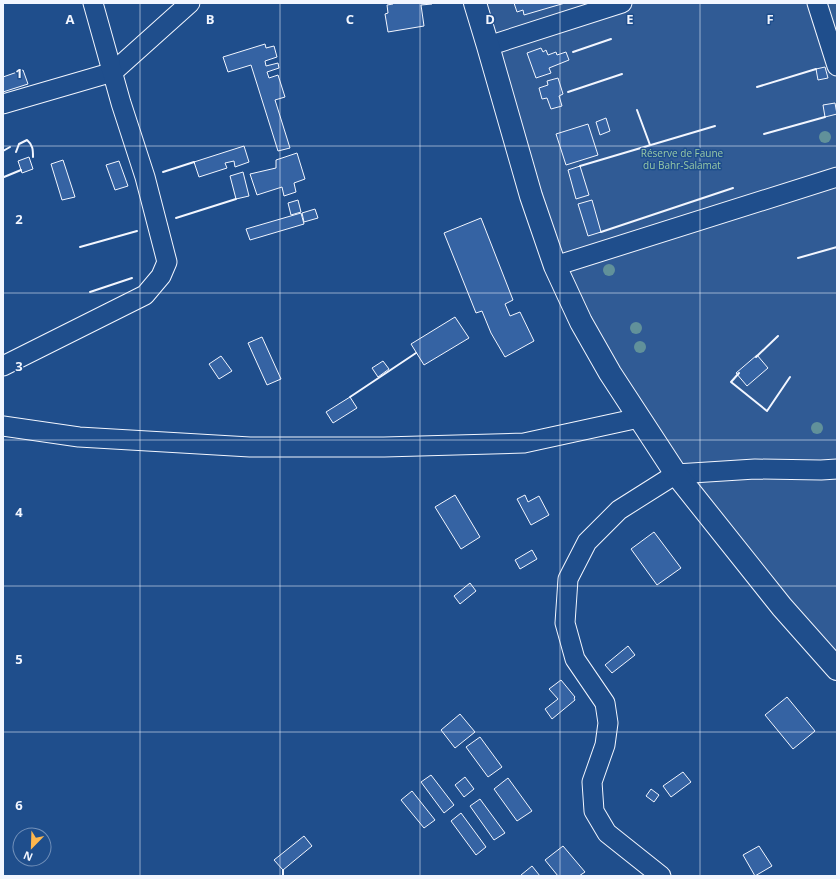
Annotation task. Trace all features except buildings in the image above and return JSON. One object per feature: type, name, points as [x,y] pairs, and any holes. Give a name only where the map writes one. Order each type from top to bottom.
[{"type":"main road","points":[[474,3],[488,46],[531,196],[555,266],[581,322],[610,373],[676,474],[782,607],[837,669]]},
{"type":"street","points":[[3,366],[145,295],[161,276],[166,262],[145,177],[121,103],[93,3]]},
{"type":"street","points":[[3,104],[113,72],[190,3]]},
{"type":"street","points":[[488,46],[622,3]]},
{"type":"street","points":[[817,3],[837,66]]},
{"type":"street","points":[[555,266],[837,177]]},
{"type":"street","points":[[3,426],[79,437],[250,447],[384,447],[524,443],[639,418]]},
{"type":"street","points":[[662,876],[607,833],[594,811],[592,782],[605,745],[608,723],[605,702],[575,659],[565,623],[568,579],[587,542],[619,510],[676,474],[755,469],[837,469]]},
{"type":"shaded area","name":"Réserve de Faune du Bahr-Salamat","points":[[475,3],[837,3],[837,670],[782,607],[581,322]]},
{"type":"wall","points":[[573,52],[611,39]]},
{"type":"wall","points":[[757,87],[816,69]]},
{"type":"wall","points":[[568,92],[622,74]]},
{"type":"wall","points":[[637,110],[650,145]]},
{"type":"wall","points":[[764,134],[825,117]]},
{"type":"wall","points":[[580,166],[715,126]]},
{"type":"wall","points":[[16,152],[19,144],[27,140],[32,148],[33,157]]},
{"type":"wall","points":[[3,151],[10,147]]},
{"type":"wall","points":[[163,172],[194,162]]},
{"type":"wall","points":[[4,177],[21,170]]},
{"type":"wall","points":[[601,232],[733,188]]},
{"type":"wall","points":[[176,218],[236,199]]},
{"type":"wall","points":[[80,247],[137,231]]},
{"type":"wall","points":[[798,258],[837,247]]},
{"type":"wall","points":[[90,292],[132,278]]},
{"type":"wall","points":[[756,357],[778,336]]},
{"type":"wall","points":[[350,397],[416,353]]},
{"type":"wall","points":[[739,373],[731,382],[767,411],[790,377]]},
{"type":"wall","points":[[283,870],[283,876]]}]
